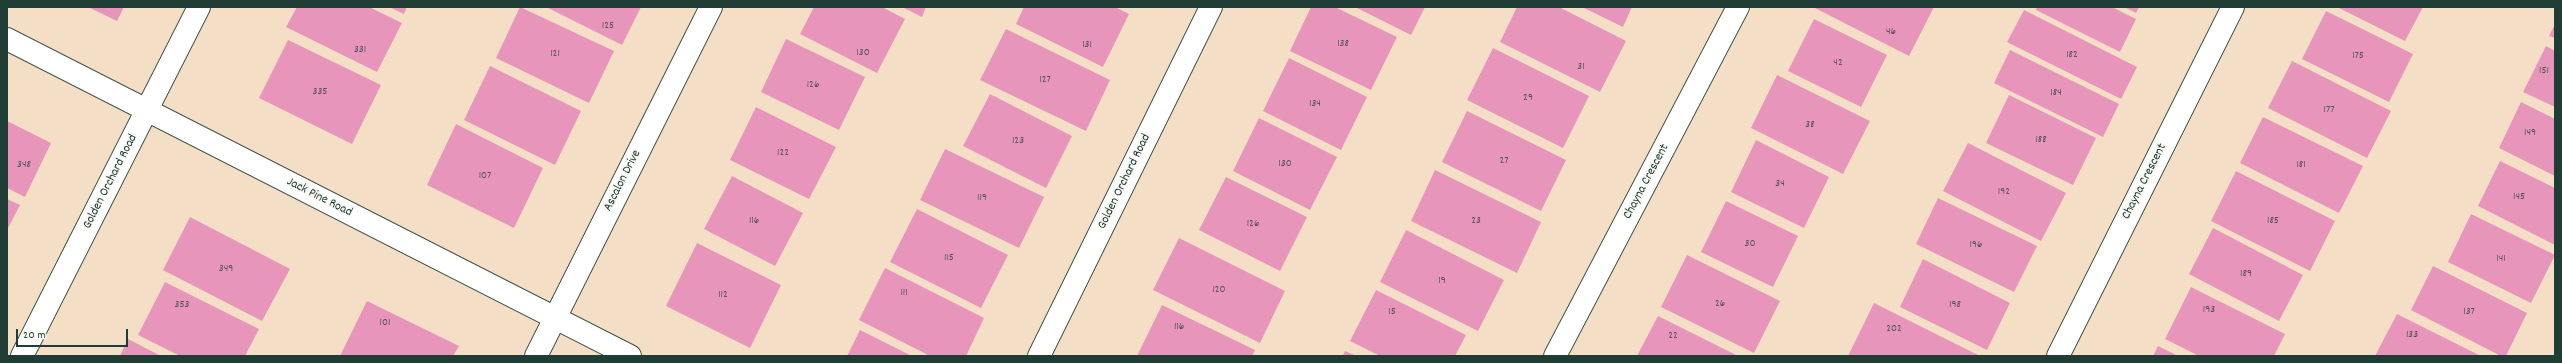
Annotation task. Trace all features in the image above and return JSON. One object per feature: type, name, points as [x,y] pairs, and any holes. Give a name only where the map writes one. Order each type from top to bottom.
[{"type":"street","name":"Golden Orchard Road","points":[[22,356],[199,7]]},
{"type":"street","name":"Ascalon Drive","points":[[536,356],[553,318],[711,7]]},
{"type":"street","name":"Golden Orchard Road","points":[[1039,356],[1211,7]]},
{"type":"street","name":"Chayna Crescent","points":[[1555,356],[1738,7]]},
{"type":"street","name":"Chayna Crescent","points":[[2058,356],[2233,7]]},
{"type":"street","name":"Jack Pine Road","points":[[7,39],[630,356]]},
{"type":"building","points":[[88,7],[124,7],[117,21]]},
{"type":"building","points":[[297,7],[369,7],[402,23],[377,72],[286,27]]},
{"type":"building","points":[[389,7],[407,7],[404,14]]},
{"type":"building","points":[[520,7],[614,51],[589,103],[496,58]]},
{"type":"building","points":[[546,7],[641,7],[622,45]]},
{"type":"building","points":[[814,7],[882,7],[905,19],[877,73],[800,34]]},
{"type":"building","points":[[902,7],[926,7],[922,17]]},
{"type":"building","points":[[1024,7],[1115,7],[1129,14],[1103,67],[1016,24]]},
{"type":"building","points":[[1311,7],[1335,7],[1397,37],[1371,90],[1290,51]]},
{"type":"building","points":[[1355,7],[1425,7],[1411,35]]},
{"type":"building","points":[[1517,7],[1559,7],[1626,41],[1600,92],[1500,42]]},
{"type":"building","points":[[1582,7],[1632,7],[1623,27]]},
{"type":"building","points":[[1813,7],[1934,7],[1909,56]]},
{"type":"building","points":[[2037,7],[2112,7],[2136,19],[2120,52],[2036,10]]},
{"type":"building","points":[[2124,7],[2139,7],[2136,13]]},
{"type":"building","points":[[2337,7],[2423,7],[2405,41]]},
{"type":"building","points":[[2024,10],[2137,67],[2121,99],[2007,42]]},
{"type":"building","points":[[2326,11],[2413,54],[2389,102],[2302,59]]},
{"type":"building","points":[[1814,19],[1887,55],[1861,107],[1788,71]]},
{"type":"building","points":[[2555,24],[2555,38],[2549,36]]},
{"type":"building","points":[[1006,29],[1110,80],[1086,131],[980,80]]},
{"type":"building","points":[[786,39],[865,77],[839,130],[761,92]]},
{"type":"building","points":[[288,40],[381,85],[352,144],[259,98]]},
{"type":"building","points":[[2546,46],[2555,51],[2555,107],[2523,92]]},
{"type":"building","points":[[1493,48],[1589,96],[1563,148],[1467,100]]},
{"type":"building","points":[[2010,50],[2119,104],[2103,137],[1994,83]]},
{"type":"building","points":[[1289,58],[1367,97],[1341,150],[1263,111]]},
{"type":"building","points":[[2292,61],[2391,111],[2367,158],[2268,108]]},
{"type":"building","points":[[490,66],[581,111],[555,165],[464,120]]},
{"type":"building","points":[[1777,75],[1870,121],[1843,174],[1751,128]]},
{"type":"building","points":[[990,94],[1072,136],[1046,188],[963,146]]},
{"type":"building","points":[[2009,95],[2096,138],[2073,185],[1986,143]]},
{"type":"building","points":[[2521,102],[2555,119],[2555,176],[2499,148]]},
{"type":"building","points":[[756,107],[836,147],[809,199],[730,160]]},
{"type":"building","points":[[1467,111],[1566,160],[1541,211],[1442,162]]},
{"type":"building","points":[[2263,117],[2363,166],[2339,213],[2240,163]]},
{"type":"building","points":[[1259,118],[1337,157],[1310,210],[1233,171]]},
{"type":"building","points":[[7,121],[51,143],[25,197],[7,188]]},
{"type":"building","points":[[456,124],[543,168],[514,228],[427,185]]},
{"type":"building","points":[[1756,140],[1829,177],[1804,228],[1731,192]]},
{"type":"building","points":[[1968,143],[2066,193],[2041,241],[1943,191]]},
{"type":"building","points":[[945,149],[1044,197],[1019,248],[920,200]]},
{"type":"building","points":[[2500,161],[2555,188],[2555,245],[2478,206]]},
{"type":"building","points":[[1435,170],[1541,222],[1517,273],[1411,221]]},
{"type":"building","points":[[2236,171],[2335,221],[2310,271],[2211,221]]},
{"type":"building","points":[[732,176],[803,213],[775,266],[704,229]]},
{"type":"building","points":[[1226,177],[1307,217],[1280,271],[1199,230]]},
{"type":"building","points":[[1938,198],[2037,246],[2014,292],[1916,244]]},
{"type":"building","points":[[7,199],[20,205],[7,230]]},
{"type":"building","points":[[1726,201],[1798,236],[1773,287],[1701,252]]},
{"type":"building","points":[[917,209],[1008,255],[981,308],[890,262]]},
{"type":"building","points":[[2471,214],[2555,255],[2531,303],[2448,262]]},
{"type":"building","points":[[190,217],[290,269],[262,321],[163,270]]},
{"type":"building","points":[[2213,228],[2303,275],[2279,321],[2189,274]]},
{"type":"building","points":[[1406,230],[1504,280],[1478,331],[1380,282]]},
{"type":"building","points":[[1179,238],[1285,291],[1260,343],[1153,290]]},
{"type":"building","points":[[697,243],[781,285],[750,348],[666,306]]},
{"type":"building","points":[[1687,255],[1780,301],[1754,353],[1661,307]]},
{"type":"building","points":[[1923,259],[2010,303],[1987,350],[1900,307]]},
{"type":"building","points":[[2433,266],[2527,313],[2506,356],[2501,356],[2411,310]]},
{"type":"building","points":[[885,268],[984,318],[966,356],[930,356],[859,320]]},
{"type":"building","points":[[165,282],[259,329],[245,356],[180,356],[138,335]]},
{"type":"building","points":[[2191,287],[2285,334],[2274,356],[2199,356],[2165,339]]},
{"type":"building","points":[[1376,290],[1466,335],[1455,356],[1380,356],[1350,341]]},
{"type":"building","points":[[367,301],[459,346],[453,356],[340,356]]},
{"type":"building","points":[[1874,303],[1980,356],[1848,356]]},
{"type":"building","points":[[1162,305],[1255,350],[1252,356],[1137,356]]},
{"type":"building","points":[[2397,314],[2481,356],[2375,356]]},
{"type":"building","points":[[1658,316],[1738,356],[1637,356]]},
{"type":"building","points":[[860,330],[912,356],[847,356]]},
{"type":"building","points":[[128,339],[161,356],[120,356]]},
{"type":"building","points":[[2158,346],[2178,356],[2153,356]]},
{"type":"building","points":[[1345,351],[1356,356],[1343,356]]}]
